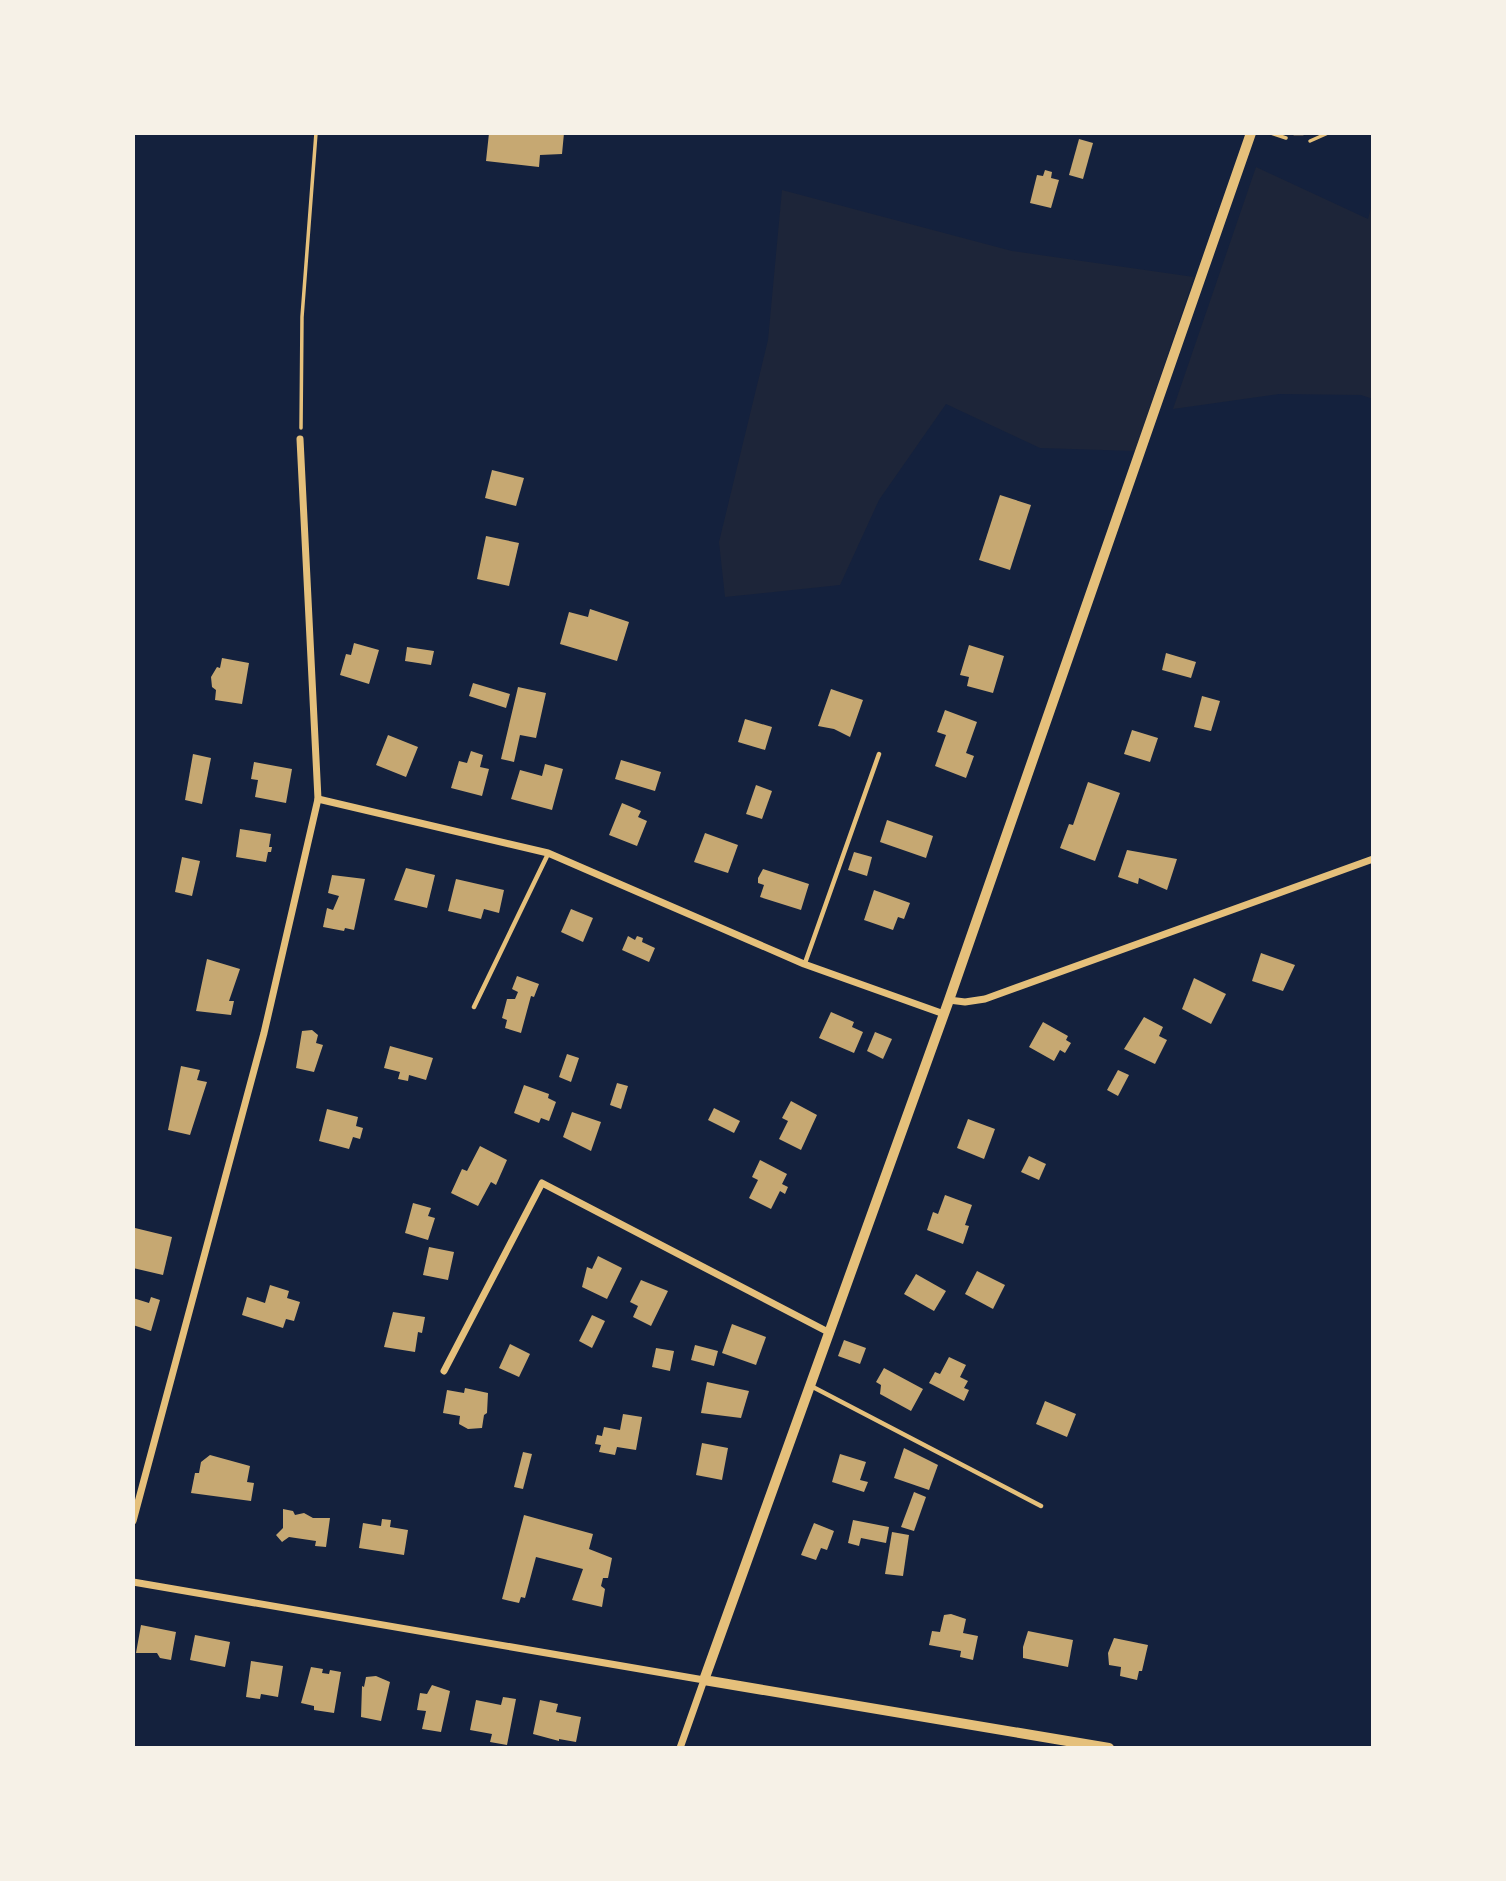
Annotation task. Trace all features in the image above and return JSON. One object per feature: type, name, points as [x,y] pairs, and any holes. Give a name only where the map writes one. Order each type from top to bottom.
[{"type":"street","points":[[680,1748],[950,1000],[1251,133]]},
{"type":"street","points":[[133,1521],[261,1046],[318,799],[300,439]]},
{"type":"street","points":[[318,799],[548,853],[804,964],[944,1014]]},
{"type":"street","points":[[950,1000],[965,1002],[985,999],[1373,859]]},
{"type":"street","points":[[444,1371],[542,1184],[830,1333]]},
{"type":"street","points":[[133,1582],[1109,1748]]},
{"type":"lane","points":[[1294,133],[1303,133]]},
{"type":"lane","points":[[804,964],[879,754]]},
{"type":"lane","points":[[474,1007],[548,853]]},
{"type":"lane","points":[[810,1385],[1041,1506]]},
{"type":"path","points":[[300,439],[302,317],[316,133]]},
{"type":"shaded area","points":[[1256,167],[1368,219],[1373,200],[1373,399],[1361,395],[1279,394],[1173,409]]},
{"type":"shaded area","points":[[782,190],[1012,251],[1194,277],[1135,451],[1040,448],[946,404],[879,500],[840,585],[725,597],[719,542],[768,340]]},
{"type":"building","points":[[489,133],[564,133],[562,154],[540,155],[539,167],[486,161]]},
{"type":"building","points":[[1079,139],[1093,143],[1083,179],[1069,175]]},
{"type":"building","points":[[1045,170],[1052,172],[1051,178],[1059,180],[1051,208],[1030,203],[1037,175],[1043,176]]},
{"type":"building","points":[[492,470],[524,478],[516,506],[485,498]]},
{"type":"building","points":[[1000,495],[1031,505],[1010,570],[979,560]]},
{"type":"building","points":[[486,536],[519,543],[509,586],[477,579]]},
{"type":"building","points":[[590,609],[629,622],[617,661],[560,644],[569,612],[588,617]]},
{"type":"building","points":[[354,643],[379,650],[369,684],[340,675],[346,654],[351,655]]},
{"type":"building","points":[[969,645],[1004,656],[993,693],[967,686],[969,677],[960,675]]},
{"type":"building","points":[[407,647],[434,651],[431,665],[405,661]]},
{"type":"building","points":[[1166,653],[1196,662],[1191,678],[1162,670]]},
{"type":"building","points":[[222,658],[249,663],[242,704],[215,700],[216,690],[212,687],[211,677],[217,667],[220,668]]},
{"type":"building","points":[[473,683],[510,694],[506,708],[469,696]]},
{"type":"building","points":[[518,687],[546,693],[536,738],[520,735],[514,762],[501,759]]},
{"type":"building","points":[[831,689],[863,700],[850,737],[834,729],[818,726]]},
{"type":"building","points":[[1202,696],[1220,701],[1211,731],[1194,727]]},
{"type":"building","points":[[945,710],[977,722],[966,753],[974,756],[966,778],[935,766],[946,735],[937,732]]},
{"type":"building","points":[[745,719],[772,727],[765,750],[738,742]]},
{"type":"building","points":[[1132,730],[1158,738],[1150,762],[1124,754]]},
{"type":"building","points":[[388,735],[418,747],[406,777],[376,765]]},
{"type":"building","points":[[471,751],[483,755],[480,767],[489,769],[482,796],[451,788],[459,761],[467,763]]},
{"type":"building","points":[[193,754],[211,758],[202,804],[185,800]]},
{"type":"building","points":[[621,760],[661,772],[655,791],[615,779]]},
{"type":"building","points":[[254,762],[292,769],[286,803],[255,797],[258,780],[251,779]]},
{"type":"building","points":[[545,764],[563,769],[552,810],[511,799],[520,770],[542,776]]},
{"type":"building","points":[[1088,782],[1120,793],[1095,861],[1060,848],[1069,824],[1073,825]]},
{"type":"building","points":[[756,785],[772,791],[762,819],[746,814]]},
{"type":"building","points":[[622,803],[641,811],[638,817],[647,821],[637,846],[609,835]]},
{"type":"building","points":[[887,820],[933,836],[926,858],[880,842]]},
{"type":"building","points":[[240,829],[271,834],[269,847],[272,847],[266,862],[236,857]]},
{"type":"building","points":[[705,833],[738,845],[728,873],[694,862]]},
{"type":"building","points":[[1127,850],[1177,859],[1167,890],[1139,878],[1138,884],[1118,877]]},
{"type":"building","points":[[854,852],[872,857],[867,876],[848,870]]},
{"type":"building","points":[[182,857],[200,861],[192,896],[175,892]]},
{"type":"building","points":[[406,868],[435,875],[427,908],[394,900]]},
{"type":"building","points":[[763,869],[809,884],[801,910],[760,897],[764,885],[758,883],[758,878]]},
{"type":"building","points":[[332,875],[365,879],[354,930],[323,927],[327,908],[333,910],[339,896],[328,893]]},
{"type":"building","points":[[456,879],[504,890],[499,913],[484,909],[481,919],[448,911]]},
{"type":"building","points":[[874,890],[910,903],[904,919],[898,917],[893,930],[864,920]]},
{"type":"building","points":[[571,909],[593,918],[583,942],[561,932]]},
{"type":"building","points":[[628,936],[635,940],[637,936],[643,938],[642,942],[655,948],[649,962],[622,950]]},
{"type":"building","points":[[1261,953],[1295,965],[1283,991],[1252,981]]},
{"type":"building","points":[[207,959],[240,969],[229,1001],[234,1001],[231,1015],[196,1011]]},
{"type":"building","points":[[517,976],[539,984],[534,997],[531,996],[521,1033],[505,1028],[507,1020],[502,1018],[507,999],[515,999],[518,992],[512,989]]},
{"type":"building","points":[[1194,978],[1226,994],[1211,1024],[1182,1009]]},
{"type":"building","points":[[831,1012],[854,1022],[852,1027],[863,1032],[854,1053],[819,1038]]},
{"type":"building","points":[[1144,1017],[1163,1027],[1159,1036],[1167,1040],[1155,1064],[1124,1049]]},
{"type":"building","points":[[1043,1022],[1068,1036],[1066,1040],[1071,1043],[1065,1053],[1060,1050],[1054,1061],[1029,1047]]},
{"type":"building","points":[[312,1030],[318,1035],[316,1043],[323,1045],[314,1072],[296,1068],[302,1031]]},
{"type":"building","points":[[875,1032],[892,1039],[883,1059],[867,1051]]},
{"type":"building","points":[[390,1046],[433,1058],[426,1080],[409,1075],[408,1081],[398,1079],[400,1072],[384,1068]]},
{"type":"building","points":[[567,1054],[579,1058],[571,1082],[559,1077]]},
{"type":"building","points":[[181,1066],[200,1070],[197,1080],[207,1082],[190,1135],[168,1130]]},
{"type":"building","points":[[1118,1070],[1129,1075],[1118,1096],[1107,1090]]},
{"type":"building","points":[[617,1083],[628,1086],[621,1109],[610,1105]]},
{"type":"building","points":[[524,1085],[549,1094],[548,1098],[556,1102],[549,1121],[541,1118],[539,1123],[514,1113]]},
{"type":"building","points":[[791,1101],[817,1115],[801,1150],[779,1139],[788,1121],[782,1118]]},
{"type":"building","points":[[714,1108],[740,1121],[734,1133],[708,1120]]},
{"type":"building","points":[[327,1109],[358,1117],[356,1126],[363,1128],[360,1139],[353,1137],[349,1149],[319,1141]]},
{"type":"building","points":[[572,1112],[601,1122],[591,1151],[563,1137]]},
{"type":"building","points":[[968,1119],[995,1129],[984,1159],[957,1148]]},
{"type":"building","points":[[480,1146],[507,1160],[496,1185],[491,1182],[478,1206],[451,1193],[462,1169],[467,1171]]},
{"type":"building","points":[[1029,1156],[1046,1164],[1039,1180],[1021,1172]]},
{"type":"building","points":[[760,1160],[787,1174],[782,1184],[788,1187],[785,1194],[780,1191],[771,1209],[749,1198],[758,1180],[752,1177]]},
{"type":"building","points":[[945,1195],[972,1205],[965,1225],[969,1226],[963,1244],[927,1230],[933,1212],[938,1214]]},
{"type":"building","points":[[413,1203],[431,1208],[428,1216],[435,1218],[428,1240],[405,1233]]},
{"type":"building","points":[[135,1228],[172,1237],[163,1275],[133,1268]]},
{"type":"building","points":[[429,1247],[454,1252],[448,1280],[423,1275]]},
{"type":"building","points":[[598,1256],[622,1268],[607,1299],[582,1287],[587,1267],[592,1269]]},
{"type":"building","points":[[977,1271],[1005,1285],[993,1309],[965,1294]]},
{"type":"building","points":[[916,1274],[946,1291],[934,1311],[904,1294]]},
{"type":"building","points":[[641,1280],[668,1291],[651,1326],[633,1317],[638,1306],[630,1302]]},
{"type":"building","points":[[270,1285],[289,1291],[287,1298],[300,1302],[294,1321],[286,1319],[283,1328],[242,1315],[247,1297],[265,1303]]},
{"type":"building","points":[[151,1297],[160,1300],[151,1331],[133,1325],[133,1298],[149,1303]]},
{"type":"building","points":[[393,1312],[425,1317],[422,1333],[418,1332],[415,1352],[384,1347]]},
{"type":"building","points":[[592,1315],[605,1321],[592,1348],[579,1341]]},
{"type":"building","points":[[732,1324],[766,1337],[756,1365],[722,1353]]},
{"type":"building","points":[[844,1340],[866,1348],[860,1364],[838,1356]]},
{"type":"building","points":[[510,1344],[530,1354],[519,1377],[499,1368]]},
{"type":"building","points":[[695,1345],[718,1351],[714,1366],[691,1360]]},
{"type":"building","points":[[656,1348],[674,1351],[670,1371],[652,1367]]},
{"type":"building","points":[[949,1357],[966,1365],[960,1377],[968,1381],[964,1388],[969,1390],[964,1401],[929,1383],[935,1372],[940,1374]]},
{"type":"building","points":[[884,1368],[923,1389],[911,1411],[880,1394],[881,1385],[876,1382]]},
{"type":"building","points":[[707,1382],[749,1391],[741,1418],[701,1413]]},
{"type":"building","points":[[465,1388],[488,1393],[487,1413],[484,1415],[482,1428],[468,1429],[459,1424],[460,1416],[443,1413],[447,1390],[464,1393]]},
{"type":"building","points":[[1045,1401],[1076,1414],[1067,1437],[1036,1424]]},
{"type":"building","points":[[623,1414],[642,1417],[636,1450],[617,1447],[615,1455],[599,1452],[601,1445],[595,1444],[597,1435],[602,1436],[604,1427],[620,1430]]},
{"type":"building","points":[[702,1443],[728,1448],[722,1480],[696,1475]]},
{"type":"building","points":[[904,1448],[938,1465],[929,1490],[894,1478]]},
{"type":"building","points":[[523,1452],[532,1454],[523,1489],[514,1487]]},
{"type":"building","points":[[840,1454],[866,1462],[860,1480],[868,1482],[864,1492],[832,1482]]},
{"type":"building","points":[[210,1455],[250,1466],[247,1482],[254,1483],[251,1501],[191,1493],[195,1473],[199,1473],[201,1462]]},
{"type":"building","points":[[914,1492],[926,1497],[914,1531],[901,1527]]},
{"type":"building","points":[[283,1509],[293,1511],[295,1515],[304,1513],[313,1518],[330,1518],[326,1547],[315,1546],[316,1541],[289,1537],[282,1542],[276,1535],[283,1528]]},
{"type":"building","points":[[524,1515],[593,1534],[589,1549],[612,1558],[608,1578],[603,1578],[601,1586],[605,1589],[602,1607],[572,1600],[583,1569],[536,1557],[525,1598],[521,1597],[519,1603],[502,1599]]},
{"type":"building","points":[[382,1519],[391,1520],[390,1527],[408,1530],[404,1555],[359,1548],[363,1523],[381,1526]]},
{"type":"building","points":[[853,1520],[889,1527],[886,1543],[861,1538],[859,1546],[848,1543]]},
{"type":"building","points":[[814,1523],[834,1531],[827,1550],[821,1548],[816,1560],[801,1555]]},
{"type":"building","points":[[892,1532],[909,1535],[903,1576],[885,1574]]},
{"type":"building","points":[[951,1614],[966,1619],[963,1633],[978,1636],[973,1660],[960,1657],[961,1651],[929,1645],[932,1631],[940,1632],[944,1615]]},
{"type":"building","points":[[141,1625],[176,1632],[171,1660],[160,1658],[157,1653],[136,1653]]},
{"type":"building","points":[[1028,1631],[1073,1640],[1068,1667],[1023,1658]]},
{"type":"building","points":[[195,1635],[230,1642],[225,1667],[190,1660]]},
{"type":"building","points":[[1114,1638],[1148,1645],[1137,1680],[1120,1676],[1121,1667],[1109,1665],[1108,1653]]},
{"type":"building","points":[[251,1661],[283,1666],[278,1697],[261,1694],[260,1699],[246,1697]]},
{"type":"building","points":[[311,1667],[323,1669],[322,1673],[329,1674],[330,1670],[341,1672],[334,1713],[314,1710],[314,1706],[301,1703]]},
{"type":"building","points":[[376,1676],[390,1682],[381,1721],[361,1717],[362,1686],[364,1687],[366,1677]]},
{"type":"building","points":[[432,1685],[450,1691],[441,1732],[422,1729],[426,1711],[417,1710],[420,1693],[427,1694]]},
{"type":"building","points":[[503,1697],[516,1699],[507,1745],[490,1742],[492,1734],[470,1730],[476,1700],[501,1705]]},
{"type":"building","points":[[540,1700],[558,1704],[556,1712],[581,1717],[576,1742],[559,1741],[533,1734]]}]
